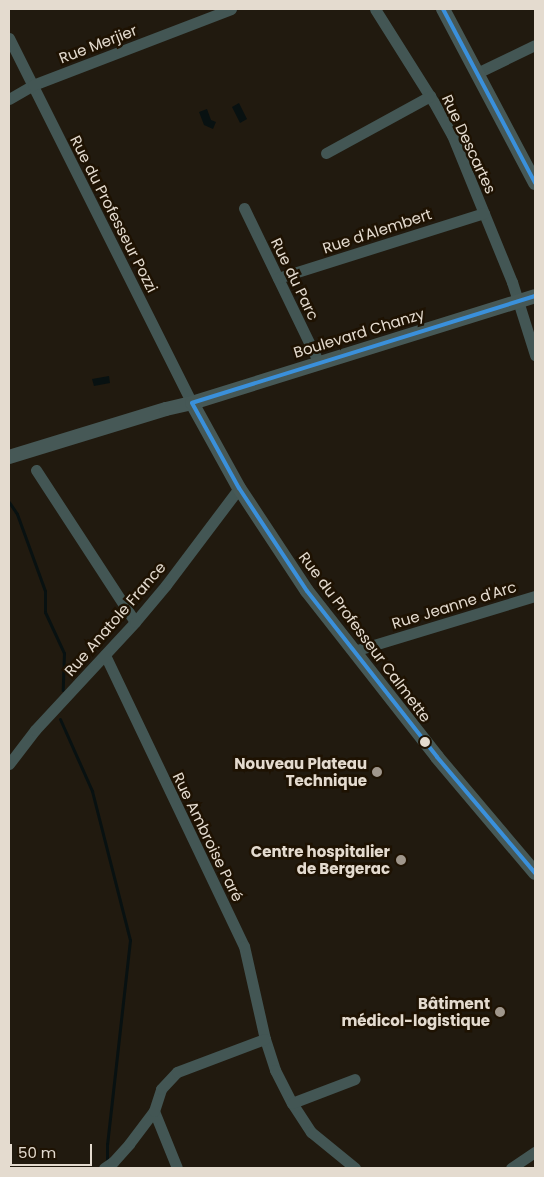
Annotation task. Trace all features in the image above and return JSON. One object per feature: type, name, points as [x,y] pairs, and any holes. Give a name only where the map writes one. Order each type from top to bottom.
[{"type":"main road","points":[[443,9],[535,183]]},
{"type":"main road","name":"Boulevard Chanzy","points":[[9,457],[192,403],[535,296]]},
{"type":"main road","name":"Rue du Professeur Calmette","points":[[192,403],[239,488],[306,591],[437,757],[535,873]]},
{"type":"street","name":"Rue Merjier","points":[[9,99],[33,86],[207,13],[231,9]]},
{"type":"street","name":"Rue Descartes","points":[[375,9],[430,96],[458,150],[484,213],[535,355]]},
{"type":"street","name":"Rue du Professeur Pozzi","points":[[9,38],[192,403]]},
{"type":"street","points":[[477,73],[535,45]]},
{"type":"street","points":[[326,153],[430,96]]},
{"type":"street","name":"Rue du Parc","points":[[244,208],[319,363]]},
{"type":"street","name":"Rue d'Alembert","points":[[278,278],[484,213]]},
{"type":"street","points":[[36,470],[135,622]]},
{"type":"street","name":"Rue Anatole France","points":[[9,764],[35,730],[135,622],[166,585],[239,488]]},
{"type":"street","name":"Rue Jeanne d'Arc","points":[[354,651],[535,596]]},
{"type":"street","name":"Rue Ambroise Paré","points":[[105,655],[244,946],[265,1039],[275,1070],[292,1103],[311,1132],[354,1168]]},
{"type":"street","points":[[108,1165],[154,1111],[161,1089],[177,1072],[265,1039]]},
{"type":"street","points":[[292,1103],[355,1079]]},
{"type":"street","points":[[154,1111],[177,1168]]},
{"type":"street","points":[[511,1168],[535,1152]]},
{"type":"shaded area","points":[[239,103],[247,119],[240,123],[232,107]]},
{"type":"shaded area","points":[[207,109],[211,120],[216,122],[213,129],[204,125],[199,112]]},
{"type":"shaded area","points":[[109,376],[110,383],[94,386],[92,379]]},
{"type":"waterway","points":[[9,502],[17,514],[45,591],[45,612],[64,653],[63,690]]},
{"type":"waterway","points":[[60,719],[92,791],[130,940],[107,1144],[107,1163]]},
{"type":"transit line","points":[[443,9],[535,183]]},
{"type":"transit line","points":[[535,296],[192,403],[239,488],[307,591],[437,757],[535,873]]},
{"type":"place","name":"Nouveau Plateau Technique","points":[[377,772]]},
{"type":"place","name":"Centre hospitalier de Bergerac","points":[[401,860]]},
{"type":"place","name":"Bâtiment médicol-logistique","points":[[500,1012]]}]
